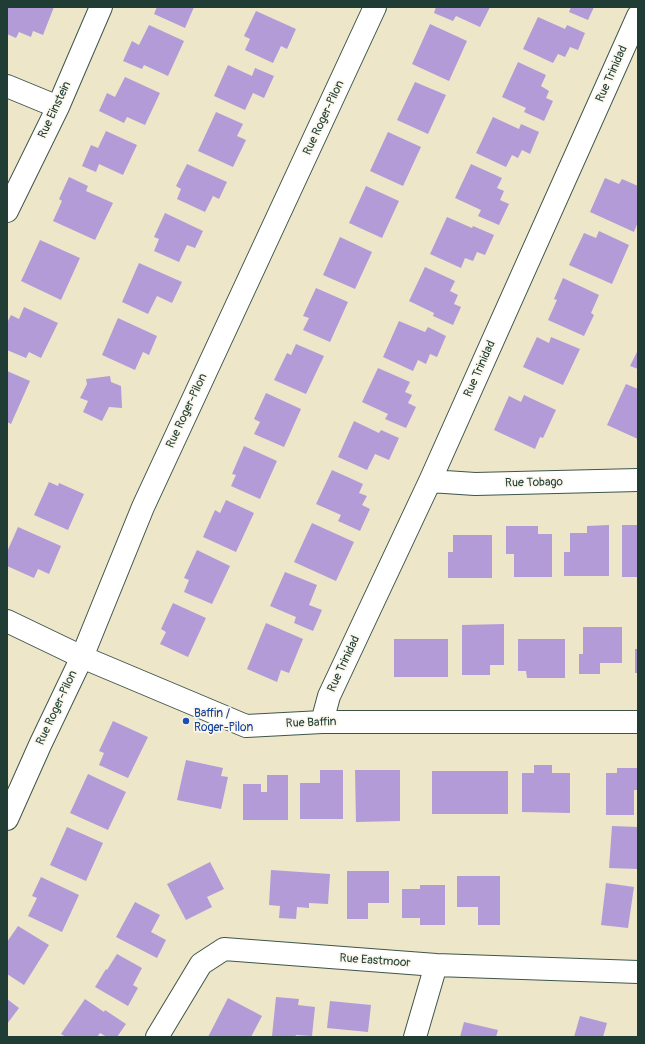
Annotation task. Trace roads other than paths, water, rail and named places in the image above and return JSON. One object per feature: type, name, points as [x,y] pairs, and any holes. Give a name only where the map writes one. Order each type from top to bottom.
[{"type":"street","name":"Rue Einstein","points":[[7,211],[58,107],[101,7]]},
{"type":"street","name":"Rue Roger-Pilon","points":[[7,819],[82,657],[143,507],[375,7]]},
{"type":"street","name":"Rue Trinidad","points":[[322,722],[329,696],[430,481],[638,16]]},
{"type":"street","points":[[7,86],[58,107]]},
{"type":"street","name":"Rue Tobago","points":[[430,481],[475,484],[638,480]]},
{"type":"street","name":"Rue Baffin","points":[[7,621],[82,657],[246,726],[322,722],[638,722]]},
{"type":"street","name":"Rue Eastmoor","points":[[157,1037],[201,964],[224,950],[436,965],[638,972]]},
{"type":"street","points":[[415,1037],[436,965]]},
{"type":"place","name":"Baffin / Roger-Pilon","points":[[186,721]]}]
